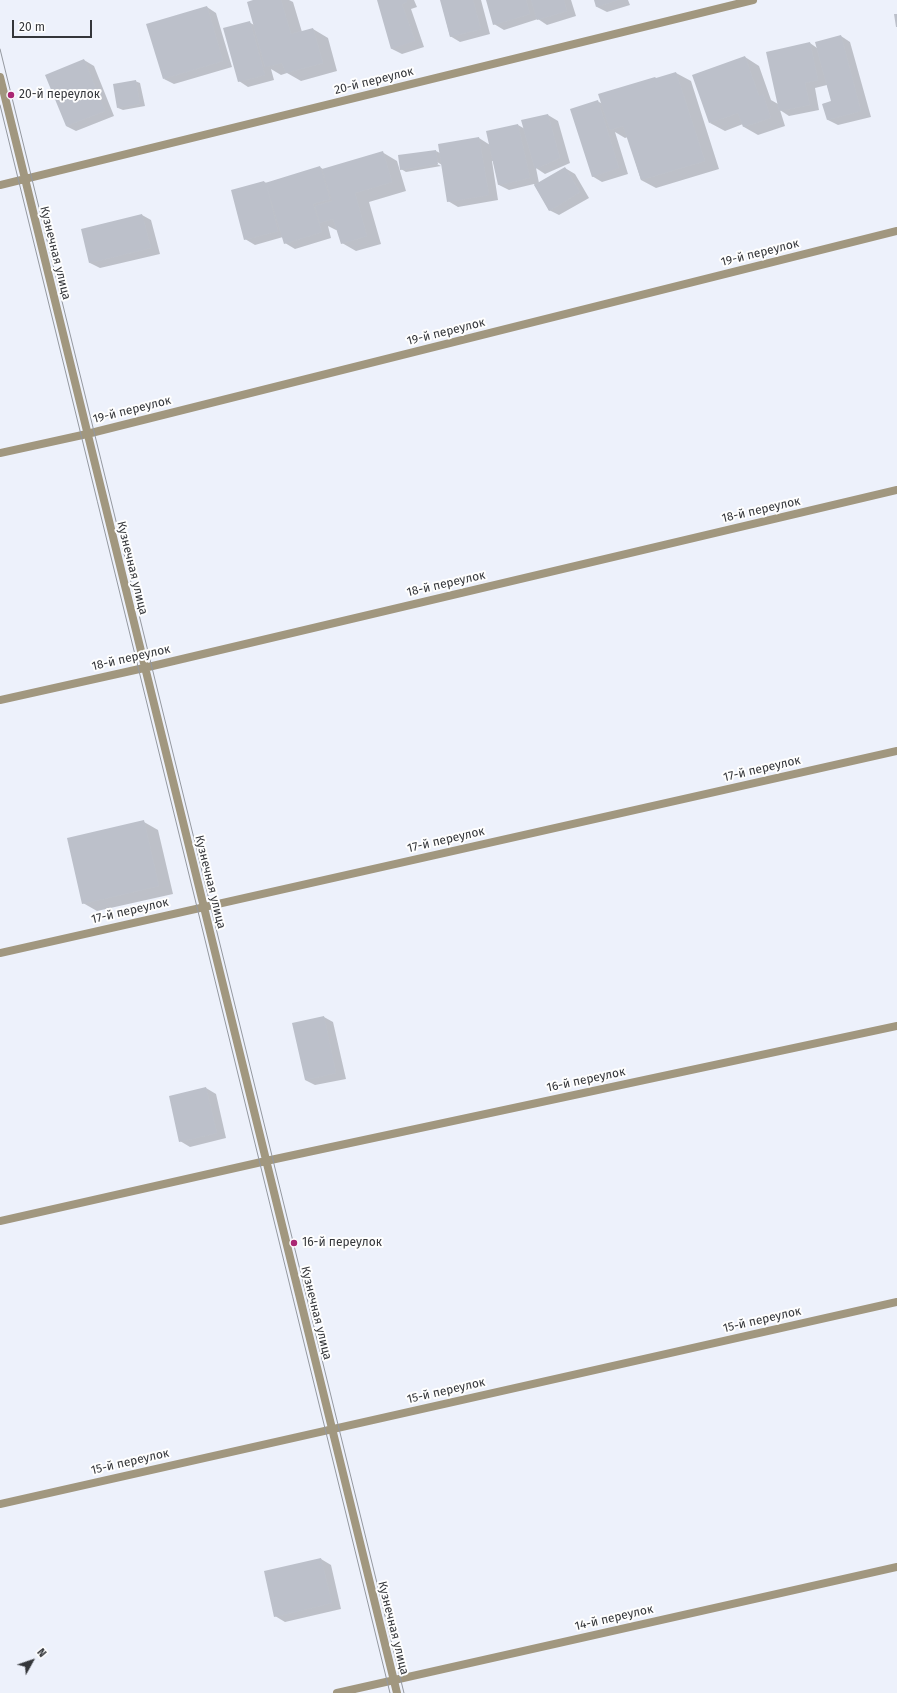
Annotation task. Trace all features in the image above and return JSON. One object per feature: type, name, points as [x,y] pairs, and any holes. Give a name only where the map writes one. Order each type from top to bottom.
[{"type":"street","name":"20-й переулок","points":[[0,185],[753,0]]},
{"type":"street","name":"Кузнечная улица","points":[[0,77],[397,1693]]},
{"type":"street","name":"19-й переулок","points":[[0,453],[87,434],[897,231]]},
{"type":"street","name":"18-й переулок","points":[[0,700],[144,668],[897,490]]},
{"type":"street","name":"17-й переулок","points":[[0,953],[897,751]]},
{"type":"street","name":"16-й переулок","points":[[0,1221],[266,1161],[897,1026]]},
{"type":"street","name":"15-й переулок","points":[[0,1504],[897,1302]]},
{"type":"street","name":"14-й переулок","points":[[337,1693],[897,1567]]},
{"type":"building","points":[[253,0],[281,0],[291,34],[313,28],[323,63],[286,73],[282,63],[265,67],[247,2]]},
{"type":"building","points":[[377,0],[407,0],[407,2],[402,4],[415,41],[391,49]]},
{"type":"building","points":[[440,0],[473,0],[481,29],[450,37]]},
{"type":"building","points":[[486,0],[526,0],[530,14],[493,25]]},
{"type":"building","points":[[531,0],[564,0],[567,11],[537,20]]},
{"type":"building","points":[[594,0],[618,0],[596,7]]},
{"type":"building","points":[[207,6],[223,61],[163,79],[146,24]]},
{"type":"building","points":[[894,14],[897,14],[897,27],[896,27]]},
{"type":"building","points":[[250,21],[265,75],[238,82],[223,28]]},
{"type":"building","points":[[841,35],[861,111],[827,120],[822,104],[831,101],[815,42]]},
{"type":"building","points":[[810,42],[818,80],[805,83],[810,105],[779,111],[766,52]]},
{"type":"building","points":[[745,56],[759,96],[763,94],[771,118],[743,127],[738,113],[709,123],[692,75]]},
{"type":"building","points":[[84,59],[105,111],[66,126],[45,75]]},
{"type":"building","points":[[676,72],[705,161],[641,180],[623,126],[610,130],[598,94]]},
{"type":"building","points":[[136,80],[140,104],[117,108],[113,84]]},
{"type":"building","points":[[598,100],[619,168],[592,177],[570,109]]},
{"type":"building","points":[[548,114],[560,158],[535,169],[521,120]]},
{"type":"building","points":[[518,124],[530,178],[498,185],[486,131]]},
{"type":"building","points":[[479,137],[489,195],[447,202],[438,144]]},
{"type":"building","points":[[436,150],[438,164],[400,170],[398,155]]},
{"type":"building","points":[[383,151],[392,182],[355,193],[367,236],[341,244],[333,219],[320,223],[315,206],[332,201],[322,169]]},
{"type":"building","points":[[320,166],[330,199],[313,204],[322,232],[284,244],[267,187],[278,231],[244,240],[231,190],[264,181],[265,183]]},
{"type":"building","points":[[565,167],[580,192],[549,211],[534,185]]},
{"type":"building","points":[[142,214],[151,248],[89,263],[81,229]]},
{"type":"building","points":[[144,820],[159,886],[82,904],[67,838]]},
{"type":"building","points":[[324,1016],[336,1073],[305,1080],[292,1023]]},
{"type":"building","points":[[206,1087],[217,1133],[179,1142],[169,1096]]},
{"type":"building","points":[[321,1558],[332,1603],[274,1617],[264,1571]]},
{"type":"tram line","points":[[0,49],[404,1693]]},
{"type":"tram line","points":[[0,105],[390,1693]]},
{"type":"place","name":"20-й переулок","points":[[11,95]]},
{"type":"place","name":"16-й переулок","points":[[294,1243]]}]
